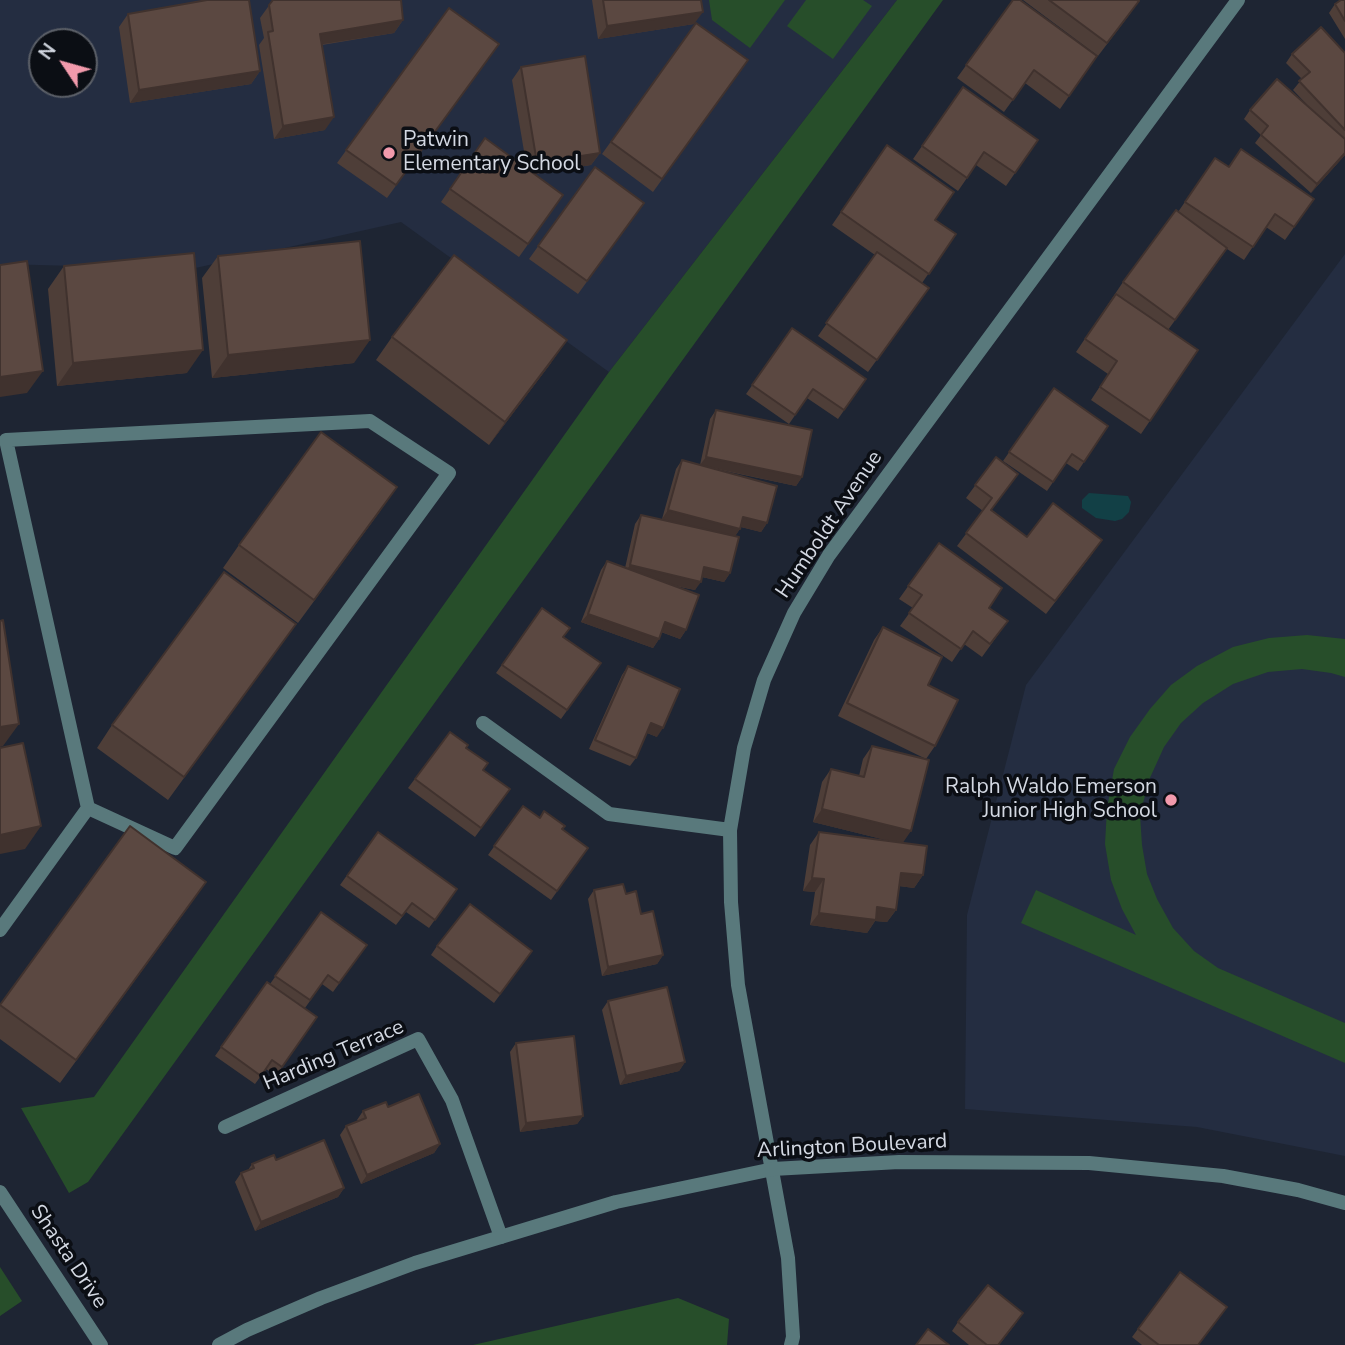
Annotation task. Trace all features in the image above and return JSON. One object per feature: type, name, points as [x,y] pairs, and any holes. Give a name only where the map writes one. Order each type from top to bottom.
[{"type":"street","name":"Humboldt Avenue","points":[[791,1345],[793,1337],[788,1258],[738,985],[731,902],[730,830],[744,747],[764,680],[794,613],[830,555],[1238,0]]},
{"type":"street","points":[[0,930],[89,808],[5,454],[6,440],[370,421],[449,473],[175,848],[89,808]]},
{"type":"street","points":[[483,723],[608,814],[730,830]]},
{"type":"street","name":"Harding Terrace","points":[[225,1127],[418,1039],[452,1100],[501,1237]]},
{"type":"street","name":"Arlington Boulevard","points":[[219,1345],[321,1298],[415,1264],[616,1202],[773,1169],[899,1162],[1089,1163],[1223,1177],[1345,1203]]},
{"type":"street","name":"Shasta Drive","points":[[0,1192],[101,1345]]},
{"type":"shaded area","name":"Patwin Elementary School","points":[[0,0],[897,0],[609,372],[401,222],[191,269],[0,264]]},
{"type":"shaded area","name":"Ralph Waldo Emerson Junior High School","points":[[1345,254],[1345,1156],[1197,1127],[965,1109],[967,915],[1026,685]]},
{"type":"shaded area","points":[[1089,493],[1128,496],[1131,502],[1129,512],[1122,519],[1115,521],[1096,518],[1082,508],[1082,500]]},
{"type":"green space","points":[[709,0],[785,0],[750,48],[712,20]]},
{"type":"green space","points":[[806,0],[863,0],[872,6],[833,59],[787,26]]},
{"type":"green space","points":[[897,0],[943,0],[88,1182],[69,1193],[21,1108],[94,1097],[609,372]]},
{"type":"green space","points":[[1307,635],[1345,639],[1345,677],[1302,669],[1268,672],[1233,684],[1203,703],[1181,723],[1164,747],[1149,780],[1140,815],[1142,845],[1147,874],[1157,899],[1173,928],[1194,951],[1218,968],[1345,1023],[1345,1063],[1021,923],[1036,890],[1136,935],[1111,880],[1105,844],[1107,809],[1114,769],[1130,737],[1171,685],[1197,666],[1233,647],[1269,638]]},
{"type":"green space","points":[[0,1267],[22,1301],[0,1316]]},
{"type":"green space","points":[[678,1298],[729,1319],[727,1345],[473,1345]]},
{"type":"building","points":[[207,0],[249,0],[260,71],[139,90],[128,14]]},
{"type":"building","points":[[273,0],[401,0],[403,20],[320,34],[334,117],[283,126],[268,32],[273,31],[269,5]]},
{"type":"building","points":[[603,0],[701,0],[703,12],[607,26]]},
{"type":"building","points":[[1013,0],[1020,0],[1097,56],[1069,96],[1034,70],[1013,100],[966,65]]},
{"type":"building","points":[[1049,0],[1137,0],[1139,1],[1107,43]]},
{"type":"building","points":[[1345,0],[1345,21],[1335,4]]},
{"type":"building","points":[[449,8],[499,44],[396,185],[346,150]]},
{"type":"building","points":[[696,23],[748,60],[662,179],[611,142]]},
{"type":"building","points":[[1321,27],[1345,53],[1345,130],[1299,81],[1310,72],[1292,54]]},
{"type":"building","points":[[585,56],[600,153],[537,163],[521,67]]},
{"type":"building","points":[[1277,79],[1345,139],[1345,153],[1317,184],[1261,135],[1268,126],[1250,110]]},
{"type":"building","points":[[963,87],[1038,140],[1015,173],[984,152],[967,178],[922,146]]},
{"type":"building","points":[[485,138],[563,195],[528,244],[450,189]]},
{"type":"building","points":[[887,145],[954,192],[935,220],[956,234],[929,274],[841,212]]},
{"type":"building","points":[[1241,149],[1314,199],[1294,227],[1275,214],[1253,247],[1185,202],[1215,158],[1229,167]]},
{"type":"building","points":[[595,167],[644,203],[587,281],[538,246]]},
{"type":"building","points":[[1176,210],[1227,248],[1175,320],[1123,282]]},
{"type":"building","points":[[360,241],[370,340],[228,355],[218,256]]},
{"type":"building","points":[[877,252],[929,288],[877,360],[826,323]]},
{"type":"building","points":[[194,253],[203,350],[73,363],[64,266]]},
{"type":"building","points":[[454,255],[567,340],[505,422],[392,337]]},
{"type":"building","points":[[27,261],[43,371],[0,377],[0,265]]},
{"type":"building","points":[[1116,294],[1198,350],[1150,421],[1100,387],[1117,361],[1085,339]]},
{"type":"building","points":[[792,328],[866,379],[844,410],[813,389],[795,415],[752,385]]},
{"type":"building","points":[[1054,388],[1108,426],[1084,462],[1072,454],[1053,482],[1009,452]]},
{"type":"building","points":[[716,410],[812,430],[802,477],[706,457]]},
{"type":"building","points":[[321,432],[397,487],[314,600],[239,545]]},
{"type":"building","points":[[996,457],[1018,474],[991,510],[1027,537],[1053,503],[1102,540],[1055,601],[966,533],[992,498],[975,485]]},
{"type":"building","points":[[682,460],[777,486],[767,523],[743,517],[740,529],[668,510]]},
{"type":"building","points":[[641,515],[739,537],[730,573],[704,567],[701,582],[630,565]]},
{"type":"building","points":[[939,543],[1002,588],[989,608],[1008,621],[990,644],[973,631],[961,649],[909,613],[922,595],[908,586]]},
{"type":"building","points":[[607,561],[699,595],[686,630],[665,622],[659,639],[588,614]]},
{"type":"building","points":[[224,572],[296,624],[184,777],[112,725]]},
{"type":"building","points":[[542,608],[570,628],[563,637],[601,663],[567,710],[502,665]]},
{"type":"building","points":[[3,620],[19,724],[0,727],[0,621]]},
{"type":"building","points":[[883,627],[942,657],[928,685],[958,700],[935,746],[847,703]]},
{"type":"building","points":[[628,666],[680,689],[663,728],[651,723],[636,758],[595,740]]},
{"type":"building","points":[[450,732],[468,745],[466,748],[488,763],[483,770],[510,789],[481,828],[415,779]]},
{"type":"building","points":[[23,743],[41,826],[0,835],[0,748]]},
{"type":"building","points":[[872,746],[929,760],[911,831],[822,809],[831,769],[864,777]]},
{"type":"building","points":[[523,806],[540,818],[544,811],[565,826],[562,829],[588,848],[557,891],[494,846]]},
{"type":"building","points":[[130,826],[206,882],[76,1060],[0,1005]]},
{"type":"building","points":[[378,832],[457,889],[435,920],[412,903],[402,916],[347,876]]},
{"type":"building","points":[[819,832],[927,846],[923,875],[901,873],[896,910],[877,907],[876,920],[819,913],[824,879],[812,878]]},
{"type":"building","points":[[623,884],[626,894],[636,891],[641,914],[653,911],[663,955],[608,967],[594,890]]},
{"type":"building","points":[[470,904],[532,951],[500,994],[437,946]]},
{"type":"building","points":[[321,912],[367,945],[339,983],[328,975],[310,1000],[275,976]]},
{"type":"building","points":[[267,982],[317,1017],[282,1067],[272,1060],[261,1076],[221,1047]]},
{"type":"building","points":[[667,987],[685,1062],[626,1076],[608,1001]]},
{"type":"building","points":[[574,1036],[583,1116],[526,1123],[516,1043]]},
{"type":"building","points":[[419,1094],[440,1144],[367,1175],[346,1126],[366,1118],[363,1111],[386,1102],[388,1107]]},
{"type":"building","points":[[324,1140],[344,1188],[261,1222],[241,1173],[254,1168],[252,1164],[274,1155],[276,1160]]},
{"type":"building","points":[[1180,1272],[1227,1307],[1198,1345],[1159,1345],[1138,1329]]},
{"type":"building","points":[[988,1285],[1023,1313],[998,1345],[987,1345],[958,1322]]},
{"type":"building","points":[[928,1329],[949,1345],[916,1345]]},
{"type":"place","name":"Patwin Elementary School","points":[[389,153]]},
{"type":"place","name":"Ralph Waldo Emerson Junior High School","points":[[1171,800]]}]
